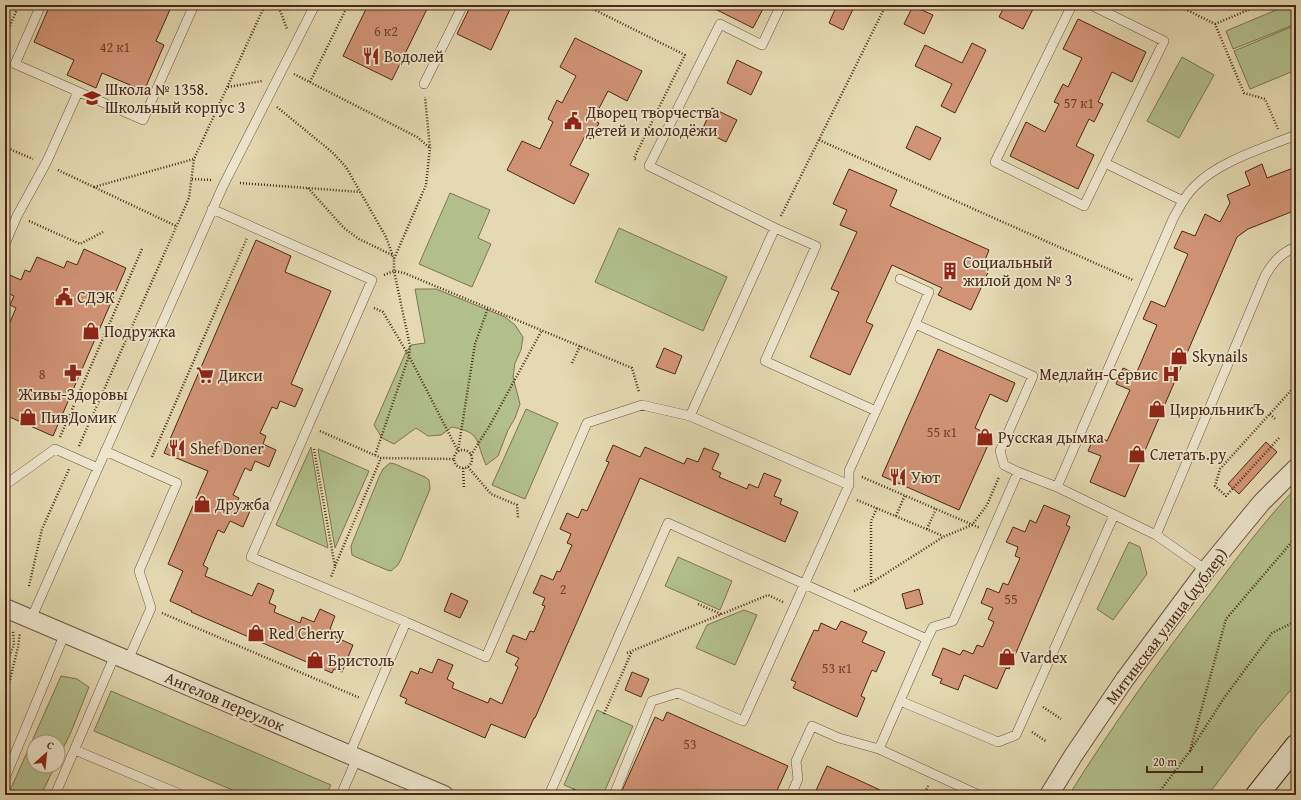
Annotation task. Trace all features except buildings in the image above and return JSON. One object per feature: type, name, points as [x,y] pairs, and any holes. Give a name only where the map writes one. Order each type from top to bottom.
[{"type":"main road","points":[[1257,795],[1296,746]]},
{"type":"street","name":"Митинская улица (дублер)","points":[[1049,795],[1073,756],[1125,679],[1206,570],[1262,502],[1296,468]]},
{"type":"street","name":"Ангелов переулок","points":[[5,608],[444,795]]},
{"type":"lane","points":[[41,5],[15,64],[143,120],[194,5]]},
{"type":"lane","points":[[31,619],[212,209],[315,5]]},
{"type":"lane","points":[[424,84],[463,5]]},
{"type":"lane","points":[[782,5],[762,45],[720,24],[649,166],[775,228],[816,246],[765,361],[876,411]]},
{"type":"lane","points":[[1072,5],[995,162],[1084,206],[1164,41],[1091,5]]},
{"type":"lane","points":[[5,244],[17,216],[45,165],[78,92]]},
{"type":"lane","points":[[1057,487],[1172,219],[1183,201],[1195,185],[1220,166],[1296,135]]},
{"type":"lane","points":[[1105,163],[1183,201]]},
{"type":"lane","points":[[212,209],[372,280],[310,426],[251,557],[486,657],[587,423],[642,405],[690,416],[849,485]]},
{"type":"lane","points":[[690,416],[775,228]]},
{"type":"lane","points":[[1156,535],[1265,276],[1271,265],[1280,257],[1296,247]]},
{"type":"lane","points":[[614,795],[652,701],[678,693],[743,721],[845,495],[849,485],[849,471],[929,292],[900,279]]},
{"type":"lane","points":[[915,324],[1033,376],[1000,451],[1004,465],[1057,487],[1156,535],[1206,570]]},
{"type":"lane","points":[[5,486],[55,449],[98,468]]},
{"type":"lane","points":[[55,795],[74,750],[122,658],[151,608],[138,571],[177,482],[105,451]]},
{"type":"lane","points":[[879,749],[933,627],[952,620],[1018,472]]},
{"type":"lane","points":[[900,701],[998,742],[1016,735],[1114,514]]},
{"type":"lane","points":[[549,795],[668,523],[805,583],[927,639]]},
{"type":"lane","points":[[341,795],[371,703],[406,622]]},
{"type":"lane","points":[[5,778],[65,634]]},
{"type":"lane","points":[[792,793],[798,779],[796,762],[812,726],[839,738],[879,749],[979,795]]},
{"type":"lane","points":[[74,750],[182,795]]},
{"type":"path","points":[[5,36],[19,5]]},
{"type":"path","points":[[29,585],[42,529],[189,198],[194,159],[264,5]]},
{"type":"path","points":[[278,5],[294,47]]},
{"type":"path","points":[[310,82],[348,5]]},
{"type":"path","points":[[585,5],[685,55],[634,158],[649,166]]},
{"type":"path","points":[[775,228],[886,5]]},
{"type":"path","points":[[1178,5],[1215,24],[1244,93],[1265,99],[1283,140]]},
{"type":"path","points":[[1215,24],[1260,5]]},
{"type":"path","points":[[283,68],[417,137],[430,148]]},
{"type":"path","points":[[227,87],[278,78]]},
{"type":"path","points":[[375,455],[409,356],[410,346],[394,271],[394,259],[426,185],[430,148],[424,84]]},
{"type":"path","points":[[277,108],[332,152],[346,167],[386,238],[394,259]]},
{"type":"path","points":[[819,140],[1144,285]]},
{"type":"path","points":[[5,147],[176,226]]},
{"type":"path","points":[[93,187],[194,159]]},
{"type":"path","points":[[192,179],[360,192]]},
{"type":"path","points":[[307,188],[344,228],[359,239],[392,255]]},
{"type":"path","points":[[17,216],[80,244],[103,232]]},
{"type":"path","points":[[147,470],[252,226]]},
{"type":"path","points":[[55,449],[142,250]]},
{"type":"path","points":[[372,280],[394,271],[404,273],[632,368],[642,405]]},
{"type":"path","points":[[363,302],[383,312],[409,356],[458,451]]},
{"type":"path","points":[[488,308],[475,344],[458,451],[454,459],[455,464],[459,467],[468,467],[471,463],[471,455],[490,425],[542,330]]},
{"type":"path","points":[[572,363],[580,346]]},
{"type":"path","points":[[1279,438],[1226,496],[1215,486],[1220,469],[1296,385]]},
{"type":"path","points":[[1270,414],[1276,420]]},
{"type":"path","points":[[310,426],[381,458],[454,459]]},
{"type":"path","points":[[310,426],[335,567]]},
{"type":"path","points":[[458,451],[468,451],[471,455]]},
{"type":"path","points":[[326,588],[381,458]]},
{"type":"path","points":[[839,599],[871,583],[943,537],[972,525],[987,505],[1004,465]]},
{"type":"path","points":[[468,467],[492,494],[517,505],[518,518]]},
{"type":"path","points":[[463,468],[464,488]]},
{"type":"path","points":[[849,471],[972,525]]},
{"type":"path","points":[[845,495],[943,537]]},
{"type":"path","points":[[896,516],[905,496]]},
{"type":"path","points":[[871,583],[871,521],[877,508]]},
{"type":"path","points":[[926,530],[936,509]]},
{"type":"path","points":[[1190,751],[1226,618],[1296,537]]},
{"type":"path","points":[[608,661],[768,595],[795,607]]},
{"type":"path","points":[[698,604],[721,614]]},
{"type":"path","points":[[151,608],[371,703]]},
{"type":"path","points":[[1157,795],[1190,751],[1224,698],[1272,632],[1296,621]]},
{"type":"path","points":[[5,667],[14,645],[13,624]]},
{"type":"path","points":[[604,714],[632,651]]},
{"type":"path","points":[[1031,700],[1061,718]]},
{"type":"path","points":[[571,795],[574,789]]},
{"type":"green space","points":[[1288,5],[1293,5],[1296,12],[1296,24],[1233,49],[1226,31]]},
{"type":"green space","points":[[1296,25],[1296,70],[1250,89],[1234,51]]},
{"type":"green space","points":[[1182,57],[1214,75],[1179,138],[1147,121]]},
{"type":"green space","points":[[450,193],[490,210],[478,238],[491,244],[472,287],[419,264]]},
{"type":"green space","points":[[619,228],[727,277],[703,331],[595,282]]},
{"type":"green space","points":[[415,289],[436,289],[505,317],[515,325],[523,337],[521,350],[515,363],[513,377],[520,404],[498,456],[486,465],[476,439],[473,435],[462,429],[452,427],[441,435],[428,436],[416,428],[394,444],[382,438],[374,425],[406,352],[411,345],[425,343]]},
{"type":"green space","points":[[526,409],[558,423],[525,499],[492,485]]},
{"type":"green space","points":[[311,447],[328,548],[276,525]]},
{"type":"green space","points":[[318,449],[369,471],[335,548]]},
{"type":"green space","points":[[390,463],[425,477],[429,480],[430,489],[402,557],[398,565],[391,571],[352,555],[351,546],[379,477],[383,469]]},
{"type":"green space","points":[[1296,488],[1296,684],[1259,727],[1208,795],[1069,795],[1119,718],[1173,643],[1251,540]]},
{"type":"green space","points":[[1129,542],[1140,547],[1147,574],[1113,620],[1097,609]]},
{"type":"green space","points":[[678,557],[732,581],[720,610],[665,586]]},
{"type":"green space","points":[[744,610],[757,615],[735,665],[696,648],[707,625]]},
{"type":"green space","points":[[61,676],[77,679],[89,687],[66,742],[66,734],[35,734]]},
{"type":"green space","points":[[111,691],[331,785],[326,795],[244,795],[94,731]]},
{"type":"green space","points":[[597,710],[633,726],[603,795],[588,795],[564,785]]},
{"type":"green space","points":[[26,755],[26,774],[51,774],[41,795],[8,795]]},
{"type":"place","name":"Водолей","points":[[371,56]]},
{"type":"place","name":"Школа № 1358. Школьный корпус 3","points":[[92,98]]},
{"type":"place","name":"Дворец творчества детей и молодёжи","points":[[573,121]]},
{"type":"place","name":"Социальный жилой дом № 3","points":[[950,271]]},
{"type":"place","name":"СДЭК","points":[[64,297]]},
{"type":"place","name":"Подружка","points":[[91,331]]},
{"type":"place","name":"Skynails","points":[[1179,356]]},
{"type":"place","name":"Живы-Здоровы","points":[[73,373]]},
{"type":"place","name":"Медлайн-Сервис","points":[[1171,374]]},
{"type":"place","name":"Дикси","points":[[205,375]]},
{"type":"place","name":"ЦирюльникЪ","points":[[1157,409]]},
{"type":"place","name":"ПивДомик","points":[[28,417]]},
{"type":"place","name":"Русская дымка","points":[[985,437]]},
{"type":"place","name":"Shef Doner","points":[[177,448]]},
{"type":"place","name":"Слетать.ру","points":[[1137,454]]},
{"type":"place","name":"Уют","points":[[898,477]]},
{"type":"place","name":"Дружба","points":[[202,504]]},
{"type":"place","name":"Red Cherry","points":[[256,633]]},
{"type":"place","name":"Vardex","points":[[1007,657]]},
{"type":"place","name":"Бристоль","points":[[315,660]]}]
